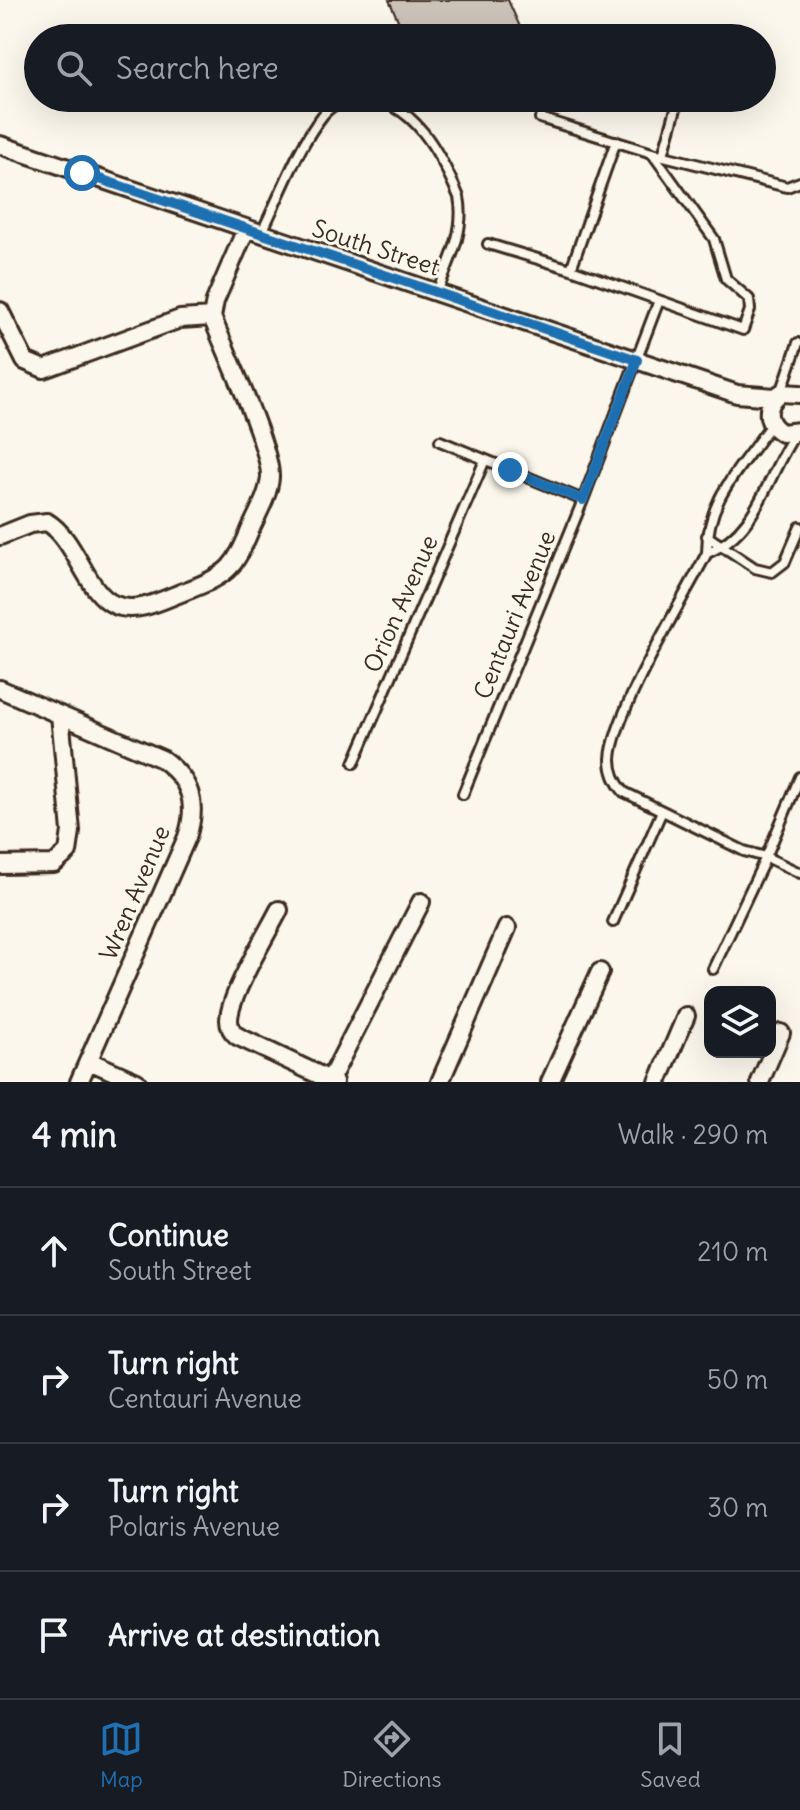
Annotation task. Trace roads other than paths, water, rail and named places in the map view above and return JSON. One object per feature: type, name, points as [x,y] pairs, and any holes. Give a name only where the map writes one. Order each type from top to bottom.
[{"type":"street","name":"South Street","points":[[0,145],[737,394],[800,394]]},
{"type":"street","points":[[0,536],[30,524],[47,522],[61,533],[107,600],[127,608],[143,607],[227,573],[240,554],[270,474],[263,447],[212,317],[215,301],[253,232]]},
{"type":"street","points":[[0,311],[25,361],[44,369],[180,319],[212,317]]},
{"type":"street","name":"South Street","points":[[737,394],[782,433],[798,432]]},
{"type":"street","points":[[770,422],[768,412],[778,395]]},
{"type":"street","name":"Wren Avenue","points":[[0,689],[162,759],[186,781],[193,803],[187,837],[79,1082]]},
{"type":"street","points":[[0,865],[54,864],[68,852],[71,831],[60,715]]},
{"type":"street","points":[[279,910],[243,982],[230,1014],[230,1027],[237,1036],[332,1081],[421,902]]},
{"type":"street","points":[[440,1082],[507,928]]},
{"type":"street","points":[[550,1082],[600,972]]},
{"type":"street","points":[[658,1082],[686,1016]]},
{"type":"street","points":[[760,1082],[781,1033]]},
{"type":"street","points":[[89,1061],[137,1082]]},
{"type":"lane","points":[[253,232],[326,112]]},
{"type":"lane","points":[[398,112],[423,132],[459,197],[462,210],[459,234],[437,293]]},
{"type":"lane","points":[[663,155],[675,112]]},
{"type":"lane","points":[[540,118],[652,153],[787,187],[800,182]]},
{"type":"lane","points":[[571,269],[616,141]]},
{"type":"lane","points":[[488,244],[571,269],[658,303],[743,330],[750,310],[744,292],[726,279],[714,239],[652,153]]},
{"type":"lane","name":"Centauri Avenue","points":[[463,794],[583,500],[658,303]]},
{"type":"lane","points":[[778,395],[798,343]]},
{"type":"lane","points":[[770,422],[721,491],[707,536],[707,553],[627,709],[611,757],[616,783],[624,792],[744,851],[766,857],[800,873]]},
{"type":"lane","points":[[707,553],[723,546],[754,515],[798,432]]},
{"type":"lane","points":[[440,441],[583,500]]},
{"type":"lane","name":"Orion Avenue","points":[[354,763],[485,460]]},
{"type":"lane","points":[[707,536],[755,568],[772,572],[785,562],[800,527]]},
{"type":"lane","points":[[713,969],[800,777]]},
{"type":"lane","points":[[613,922],[662,811]]}]
